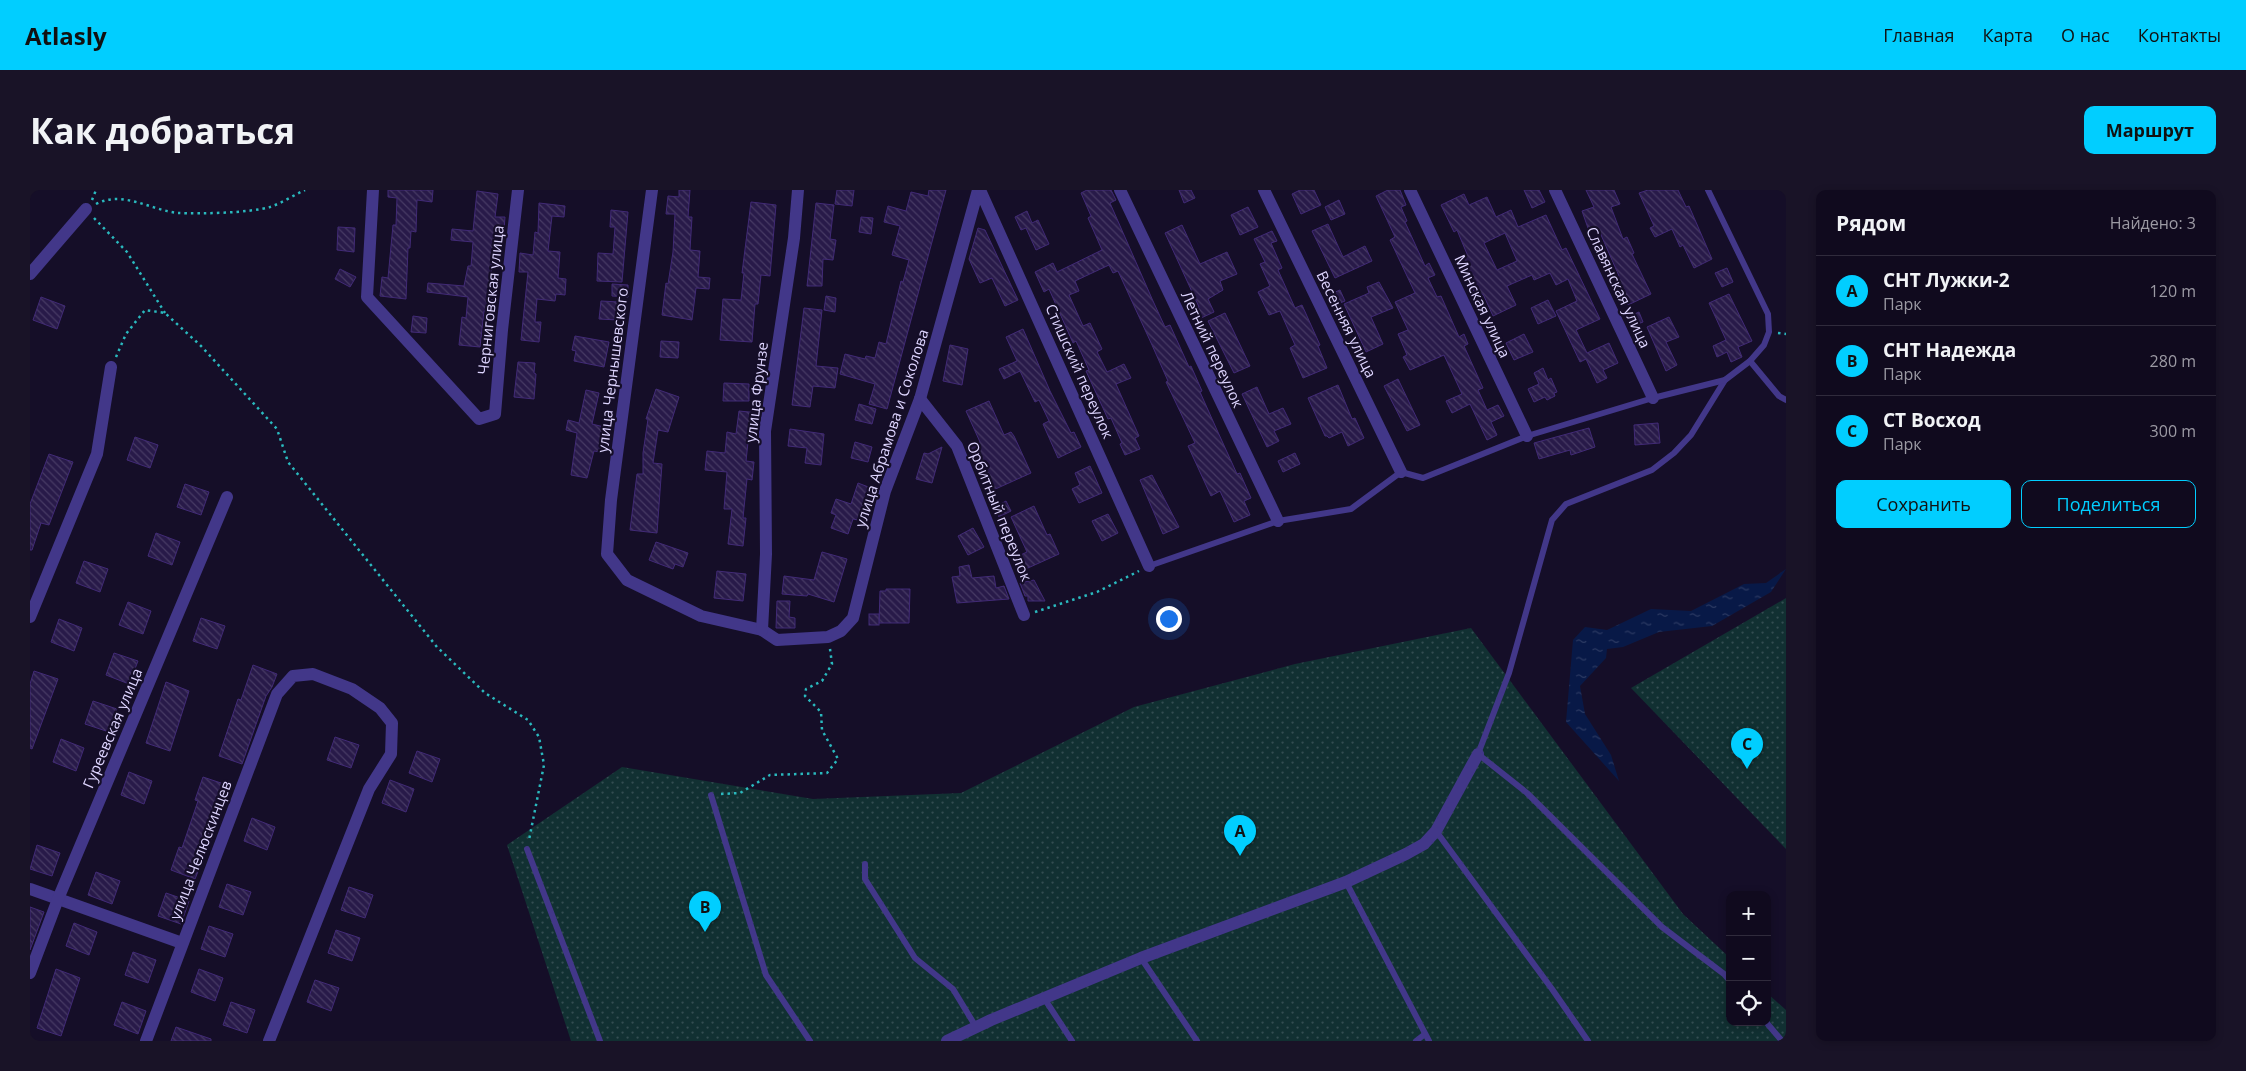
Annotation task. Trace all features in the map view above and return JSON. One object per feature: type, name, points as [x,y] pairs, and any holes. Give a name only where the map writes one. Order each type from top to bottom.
[{"type":"street","name":"Черниговская улица","points":[[374,190],[368,297],[479,419],[495,414],[502,330],[518,190]]},
{"type":"street","name":"улица Чернышевского","points":[[652,190],[611,500],[607,554],[627,580],[701,616],[762,630]]},
{"type":"street","name":"улица Фрунзе","points":[[762,630],[766,554],[765,431],[794,238],[798,190]]},
{"type":"street","name":"улица Абрамова и Соколова","points":[[828,637],[841,631],[853,618],[884,491],[920,399],[979,190]]},
{"type":"street","name":"Стишский переулок","points":[[979,190],[1149,566]]},
{"type":"street","name":"Летний переулок","points":[[1120,190],[1278,521]]},
{"type":"street","name":"Весенняя улица","points":[[1264,190],[1401,472]]},
{"type":"street","name":"Минская улица","points":[[1410,190],[1527,436]]},
{"type":"street","name":"Славянская улица","points":[[1555,190],[1653,398]]},
{"type":"street","points":[[30,274],[86,209]]},
{"type":"street","points":[[30,618],[97,454],[110,368]]},
{"type":"street","name":"Орбитный переулок","points":[[920,399],[957,446],[1024,615]]},
{"type":"street","name":"Гуреевская улица","points":[[30,973],[58,899],[227,497]]},
{"type":"street","points":[[762,630],[777,640],[828,637]]},
{"type":"street","name":"улица Челюскинцев","points":[[146,1041],[277,694],[293,676],[313,674],[352,689],[380,708],[392,723],[391,754],[369,789],[269,1041]]},
{"type":"street","points":[[947,1041],[1141,958],[1346,882],[1406,854],[1424,844],[1436,831],[1478,754]]},
{"type":"street","points":[[30,889],[182,943]]},
{"type":"lane","points":[[1708,190],[1768,314],[1769,332],[1764,345],[1750,361],[1725,380],[1692,435],[1674,454],[1652,470],[1566,504],[1552,520],[1509,673],[1478,754],[1527,793],[1662,927],[1726,976]]},
{"type":"lane","points":[[1750,361],[1779,396],[1786,400]]},
{"type":"lane","points":[[1149,566],[1278,521],[1351,509],[1401,472],[1423,478],[1527,436],[1653,398],[1725,380]]},
{"type":"lane","points":[[711,795],[766,974],[810,1041]]},
{"type":"lane","points":[[1436,831],[1588,1041]]},
{"type":"lane","points":[[527,849],[600,1041]]},
{"type":"lane","points":[[865,864],[865,878],[915,958],[953,989],[976,1027]]},
{"type":"lane","points":[[1346,882],[1429,1041]]},
{"type":"lane","points":[[1141,958],[1197,1041]]},
{"type":"lane","points":[[1044,998],[1072,1041]]},
{"type":"lane","points":[[1769,1026],[1782,1041]]},
{"type":"lane","points":[[1416,1041],[1425,1034]]},
{"type":"path","points":[[305,190],[270,207],[220,212],[176,212],[124,198],[102,200],[86,209],[127,252],[165,313],[201,346],[277,429],[288,462],[437,646],[485,693],[528,720],[539,737],[544,765],[527,849]]},
{"type":"path","points":[[110,368],[126,334],[145,310],[165,313]]},
{"type":"path","points":[[1024,615],[1097,592],[1149,566]]},
{"type":"path","points":[[711,795],[740,793],[770,775],[827,773],[838,759],[822,730],[821,712],[805,696],[806,688],[822,681],[832,664],[828,637]]},
{"type":"green space","points":[[1786,598],[1786,849],[1631,688]]},
{"type":"green space","points":[[1471,628],[1683,914],[1726,954],[1726,1026],[1771,1026],[1771,997],[1786,1010],[1786,1041],[571,1041],[507,845],[622,767],[813,799],[961,793],[1134,707],[1295,664]]},
{"type":"water","points":[[1786,569],[1771,592],[1712,626],[1659,632],[1623,647],[1607,649],[1606,658],[1580,686],[1585,714],[1611,755],[1619,781],[1566,722],[1573,640],[1585,627],[1607,630],[1651,609],[1691,611],[1744,584],[1766,583]]},
{"type":"building","points":[[388,190],[433,190],[432,202],[417,200],[416,232],[411,231],[410,248],[408,248],[406,299],[380,296],[382,277],[388,278],[393,225],[396,225],[397,198],[388,197]]},
{"type":"building","points":[[679,190],[690,190],[688,217],[692,217],[690,250],[700,251],[698,277],[710,278],[709,289],[696,288],[692,320],[662,315],[666,283],[668,284],[673,252],[675,214],[666,214],[668,196],[679,197]]},
{"type":"building","points":[[837,190],[854,190],[852,206],[835,204]]},
{"type":"building","points":[[929,190],[946,190],[887,409],[869,404],[875,384],[840,374],[845,354],[865,359],[866,356],[875,358],[879,342],[886,344],[901,281],[903,282],[909,260],[892,255],[900,226],[884,222],[888,206],[906,211],[911,192],[928,196]]},
{"type":"building","points":[[1087,190],[1111,190],[1116,200],[1110,203],[1153,301],[1165,327],[1170,325],[1189,367],[1191,366],[1202,391],[1200,392],[1237,474],[1240,473],[1251,498],[1244,501],[1250,515],[1234,522],[1220,491],[1211,496],[1188,446],[1195,443],[1166,382],[1168,381],[1118,271],[1113,273],[1109,265],[1075,281],[1079,291],[1069,295],[1083,326],[1090,323],[1102,349],[1097,352],[1107,372],[1124,364],[1131,378],[1116,384],[1139,436],[1135,438],[1140,449],[1125,455],[1111,418],[1108,419],[1086,371],[1089,370],[1076,341],[1073,343],[1049,289],[1044,292],[1035,272],[1053,263],[1057,272],[1102,250],[1088,218],[1091,216],[1081,193]]},
{"type":"building","points":[[1179,190],[1191,190],[1195,198],[1184,203]]},
{"type":"building","points":[[1300,190],[1314,190],[1321,205],[1301,214],[1292,194]]},
{"type":"building","points":[[1388,190],[1400,190],[1406,205],[1401,207],[1407,221],[1405,222],[1425,266],[1429,263],[1435,275],[1428,278],[1437,297],[1441,296],[1459,337],[1464,334],[1468,344],[1464,346],[1483,388],[1478,390],[1487,410],[1498,405],[1504,416],[1491,422],[1497,435],[1487,440],[1470,404],[1452,413],[1446,401],[1462,394],[1444,355],[1410,370],[1403,357],[1407,355],[1398,334],[1408,330],[1395,302],[1415,293],[1390,240],[1395,237],[1376,196]]},
{"type":"building","points":[[1524,190],[1539,190],[1545,202],[1532,208]]},
{"type":"building","points":[[1586,190],[1614,190],[1620,204],[1611,207],[1623,239],[1627,237],[1634,253],[1632,254],[1651,294],[1628,305],[1615,277],[1619,276],[1598,228],[1589,231],[1582,211],[1594,207]]},
{"type":"building","points":[[1648,190],[1678,190],[1686,207],[1689,206],[1712,259],[1694,268],[1683,245],[1680,247],[1672,229],[1655,237],[1650,228],[1654,226],[1639,193]]},
{"type":"building","points":[[477,191],[498,194],[495,217],[505,217],[504,230],[495,229],[489,299],[493,300],[491,311],[484,311],[480,347],[459,345],[462,317],[466,318],[468,297],[427,292],[428,283],[464,286],[468,266],[471,266],[473,242],[451,240],[452,229],[473,231]]},
{"type":"building","points":[[1464,194],[1469,205],[1487,197],[1496,217],[1511,210],[1518,227],[1546,215],[1562,250],[1566,248],[1600,319],[1576,330],[1587,353],[1609,343],[1618,363],[1603,370],[1607,378],[1597,383],[1586,359],[1580,362],[1556,311],[1577,301],[1568,279],[1556,285],[1550,273],[1534,280],[1532,275],[1507,286],[1516,305],[1493,316],[1483,294],[1477,297],[1472,287],[1476,285],[1463,256],[1467,254],[1457,230],[1454,232],[1441,205]],"holes":[[[1505,233],[1517,261],[1497,270],[1484,243]]]},
{"type":"building","points":[[1339,200],[1345,214],[1331,220],[1325,207]]},
{"type":"building","points":[[751,202],[776,205],[770,276],[761,275],[758,304],[755,304],[752,342],[720,340],[723,299],[741,300],[744,273],[742,273]]},
{"type":"building","points":[[539,203],[565,206],[564,217],[552,216],[548,251],[560,252],[558,278],[566,279],[565,295],[556,294],[555,301],[537,299],[535,322],[541,322],[539,342],[521,340],[528,272],[519,272],[520,253],[533,255],[535,232],[538,233]]},
{"type":"building","points":[[816,203],[834,205],[830,239],[836,240],[833,260],[823,259],[822,286],[807,286]]},
{"type":"building","points":[[1248,207],[1258,227],[1240,235],[1231,215]]},
{"type":"building","points":[[611,210],[628,212],[622,282],[597,281],[598,253],[613,254],[615,227],[610,227]]},
{"type":"building","points":[[1027,211],[1032,223],[1038,220],[1049,244],[1036,250],[1026,228],[1021,230],[1015,217]]},
{"type":"building","points":[[861,217],[873,218],[871,234],[859,232]]},
{"type":"building","points":[[1328,224],[1343,257],[1365,246],[1372,261],[1335,278],[1312,231]]},
{"type":"building","points":[[1182,225],[1200,264],[1227,252],[1237,274],[1220,281],[1223,290],[1208,299],[1214,312],[1199,319],[1194,309],[1199,307],[1165,233]]},
{"type":"building","points":[[338,227],[355,228],[354,252],[337,250]]},
{"type":"building","points":[[978,228],[985,230],[1018,300],[1005,306],[992,278],[980,283],[969,259]]},
{"type":"building","points":[[1272,231],[1277,241],[1271,243],[1282,268],[1278,270],[1295,308],[1302,305],[1320,345],[1318,346],[1327,368],[1303,378],[1290,348],[1295,345],[1280,311],[1269,315],[1258,292],[1270,286],[1260,264],[1265,262],[1254,239]]},
{"type":"building","points":[[1727,268],[1733,282],[1722,287],[1715,273]]},
{"type":"building","points":[[340,269],[356,277],[350,287],[335,279]]},
{"type":"building","points":[[1379,282],[1393,308],[1371,317],[1383,344],[1366,352],[1344,304],[1369,293],[1367,287]]},
{"type":"building","points":[[612,284],[628,285],[628,297],[612,296]]},
{"type":"building","points":[[1340,290],[1345,301],[1333,306],[1328,295]]},
{"type":"building","points":[[1729,294],[1752,341],[1738,347],[1742,357],[1731,362],[1727,352],[1717,357],[1713,346],[1726,340],[1709,303]]},
{"type":"building","points":[[826,296],[836,298],[835,312],[824,310]]},
{"type":"building","points":[[41,297],[65,306],[57,329],[33,320]]},
{"type":"building","points":[[1548,300],[1556,316],[1538,324],[1531,308]]},
{"type":"building","points":[[601,301],[619,302],[618,320],[599,319]]},
{"type":"building","points":[[804,308],[822,310],[816,366],[838,368],[835,388],[813,386],[810,407],[792,405]]},
{"type":"building","points":[[1639,312],[1643,322],[1633,326],[1628,317]]},
{"type":"building","points":[[1225,313],[1250,366],[1234,373],[1208,321]]},
{"type":"building","points":[[413,316],[427,318],[426,333],[411,332]]},
{"type":"building","points":[[1669,317],[1679,337],[1666,342],[1677,365],[1666,371],[1647,327]]},
{"type":"building","points":[[1023,329],[1050,391],[1071,433],[1074,432],[1081,447],[1058,458],[1043,424],[1049,421],[1039,400],[1035,402],[1020,371],[1004,379],[999,369],[1017,361],[1006,337]]},
{"type":"building","points":[[1524,334],[1533,352],[1514,360],[1506,343]]},
{"type":"building","points":[[575,336],[609,342],[604,367],[574,361],[576,351],[572,350]]},
{"type":"building","points":[[661,341],[679,342],[678,358],[660,357]]},
{"type":"building","points":[[950,345],[968,349],[962,385],[943,381]]},
{"type":"building","points":[[518,362],[535,363],[534,399],[514,397]]},
{"type":"building","points":[[1543,368],[1548,380],[1551,378],[1557,392],[1554,393],[1555,396],[1547,400],[1545,397],[1534,402],[1528,389],[1539,384],[1534,373]]},
{"type":"building","points":[[1398,379],[1420,425],[1407,431],[1384,386]]},
{"type":"building","points":[[724,383],[749,384],[749,401],[723,401]]},
{"type":"building","points":[[1338,385],[1352,419],[1355,418],[1364,438],[1348,446],[1342,432],[1329,438],[1325,436],[1308,398]]},
{"type":"building","points":[[1257,387],[1269,414],[1283,408],[1291,424],[1274,431],[1279,441],[1267,447],[1242,394]]},
{"type":"building","points":[[656,389],[679,397],[668,432],[658,430],[653,463],[662,464],[657,533],[630,530],[637,474],[643,474],[643,453],[648,419],[646,419]]},
{"type":"building","points":[[586,390],[599,393],[592,424],[604,427],[600,452],[594,451],[587,478],[571,475],[577,433],[566,430],[568,420],[579,423]]},
{"type":"building","points":[[989,401],[1004,435],[1011,432],[1014,436],[1031,473],[991,491],[978,462],[976,463],[969,448],[980,442],[966,411]]},
{"type":"building","points":[[859,404],[876,409],[872,424],[855,420]]},
{"type":"building","points":[[739,411],[759,413],[757,434],[749,433],[746,461],[754,462],[752,480],[747,479],[743,518],[746,518],[743,546],[728,544],[732,509],[724,509],[727,472],[705,470],[707,451],[725,453],[727,432],[736,434]]},
{"type":"building","points":[[1658,423],[1660,443],[1635,445],[1634,425]]},
{"type":"building","points":[[1589,428],[1595,447],[1571,455],[1570,450],[1539,459],[1534,443]]},
{"type":"building","points":[[790,429],[824,434],[821,465],[805,463],[807,448],[788,446]]},
{"type":"building","points":[[135,437],[158,445],[150,468],[127,460]]},
{"type":"building","points":[[855,442],[872,447],[868,462],[851,458]]},
{"type":"building","points":[[942,447],[932,483],[916,479],[924,453],[928,454]]},
{"type":"building","points":[[1295,453],[1300,464],[1283,472],[1278,461]]},
{"type":"building","points":[[49,454],[73,462],[49,525],[41,523],[32,550],[30,550],[30,504]]},
{"type":"building","points":[[1090,466],[1102,493],[1079,503],[1072,489],[1080,485],[1075,473]]},
{"type":"building","points":[[1152,475],[1179,527],[1163,534],[1140,480]]},
{"type":"building","points":[[858,483],[871,488],[858,520],[853,519],[848,534],[831,528],[836,515],[831,513],[836,499],[851,504]]},
{"type":"building","points":[[185,484],[209,492],[201,515],[177,507]]},
{"type":"building","points":[[1006,501],[1011,511],[999,517],[995,507]]},
{"type":"building","points":[[1034,506],[1047,535],[1050,534],[1059,554],[1019,572],[1012,559],[1027,552],[1011,517]]},
{"type":"building","points":[[1108,514],[1118,533],[1102,541],[1092,521]]},
{"type":"building","points":[[973,528],[984,547],[968,555],[958,536]]},
{"type":"building","points":[[156,533],[180,542],[172,565],[148,556]]},
{"type":"building","points":[[656,542],[688,553],[683,567],[675,564],[673,569],[649,560]]},
{"type":"building","points":[[822,552],[847,559],[834,602],[808,594],[807,596],[782,594],[784,576],[814,580]]},
{"type":"building","points":[[84,561],[108,569],[100,592],[76,583]]},
{"type":"building","points":[[969,565],[972,578],[994,576],[996,588],[1004,586],[1009,599],[957,603],[952,577],[960,576],[959,567]]},
{"type":"building","points":[[717,571],[746,574],[743,601],[714,598]]},
{"type":"building","points":[[1034,580],[1045,601],[1028,601],[1028,596],[1025,596],[1020,583]]},
{"type":"building","points":[[886,589],[910,589],[909,623],[879,623],[880,591],[886,591]]},
{"type":"building","points":[[777,601],[790,601],[789,617],[795,618],[795,628],[776,628]]},
{"type":"building","points":[[128,602],[151,611],[143,634],[119,625]]},
{"type":"building","points":[[869,614],[879,614],[879,625],[869,625]]},
{"type":"building","points":[[201,618],[225,626],[217,649],[193,641]]},
{"type":"building","points":[[59,619],[82,628],[74,651],[51,642]]},
{"type":"building","points":[[114,653],[138,661],[129,684],[106,675]]},
{"type":"building","points":[[253,665],[277,674],[266,696],[242,764],[219,756],[238,699],[241,700]]},
{"type":"building","points":[[34,671],[58,679],[32,749],[30,748],[30,684]]},
{"type":"building","points":[[166,682],[189,691],[170,751],[146,743]]},
{"type":"building","points":[[93,701],[117,709],[109,732],[85,724]]},
{"type":"building","points":[[335,737],[359,745],[351,768],[327,760]]},
{"type":"building","points":[[61,739],[84,748],[76,771],[53,762]]},
{"type":"building","points":[[417,751],[440,759],[432,782],[409,773]]},
{"type":"building","points":[[129,772],[152,781],[144,804],[121,795]]},
{"type":"building","points":[[203,777],[227,785],[213,826],[216,827],[195,879],[171,870],[179,847],[182,848],[198,801],[195,800]]},
{"type":"building","points":[[390,780],[414,789],[406,812],[382,803]]},
{"type":"building","points":[[252,818],[275,827],[267,850],[244,841]]},
{"type":"building","points":[[37,845],[60,853],[52,876],[30,869]]},
{"type":"building","points":[[96,872],[120,881],[112,904],[88,895]]},
{"type":"building","points":[[227,884],[251,892],[243,915],[219,907]]},
{"type":"building","points":[[349,887],[373,895],[365,918],[341,910]]},
{"type":"building","points":[[166,893],[189,901],[181,924],[158,916]]},
{"type":"building","points":[[30,907],[44,912],[30,950]]},
{"type":"building","points":[[74,923],[97,932],[89,955],[66,946]]},
{"type":"building","points":[[209,926],[233,934],[225,957],[201,949]]},
{"type":"building","points":[[336,930],[360,938],[352,961],[328,953]]},
{"type":"building","points":[[133,952],[156,960],[148,983],[125,975]]},
{"type":"building","points":[[56,969],[80,978],[61,1036],[37,1028]]},
{"type":"building","points":[[199,969],[223,978],[215,1001],[191,992]]},
{"type":"building","points":[[315,980],[339,988],[331,1011],[307,1002]]},
{"type":"building","points":[[122,1002],[146,1011],[138,1034],[114,1025]]},
{"type":"building","points":[[231,1002],[255,1010],[247,1033],[223,1025]]},
{"type":"building","points":[[176,1027],[211,1039],[211,1041],[171,1041]]},
{"type":"place","name":"СТ Восход","points":[[1747,769]]},
{"type":"place","name":"СНТ Лужки-2","points":[[1240,856]]},
{"type":"place","name":"СНТ Надежда","points":[[705,932]]}]
